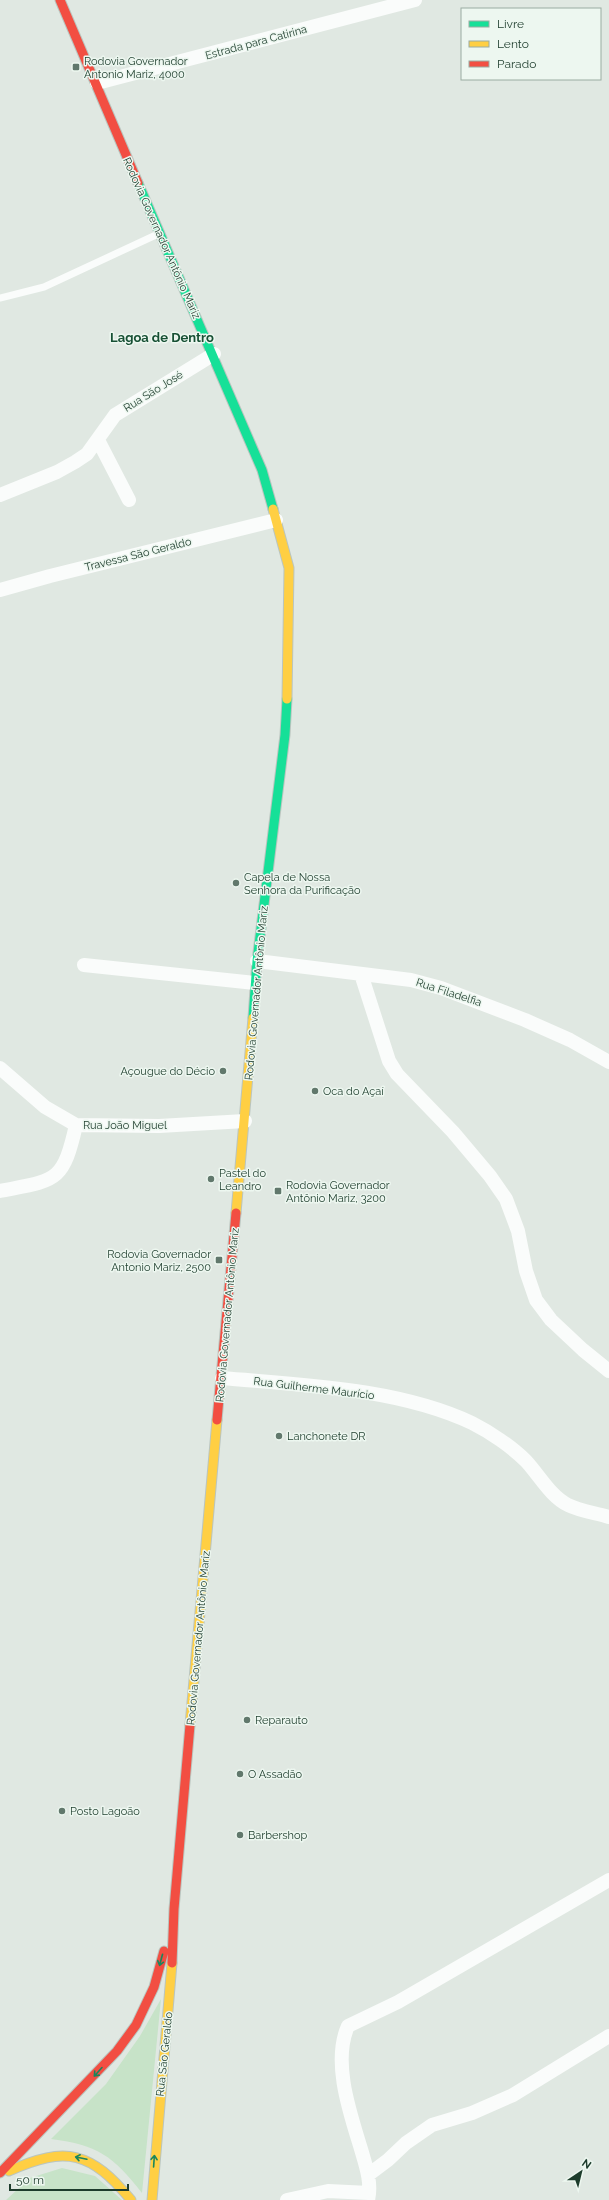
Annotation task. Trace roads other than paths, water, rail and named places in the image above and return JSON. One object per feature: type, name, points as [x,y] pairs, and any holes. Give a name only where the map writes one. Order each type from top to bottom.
[{"type":"highway","name":"Rodovia Governador Antônio Mariz","points":[[60,0],[97,83],[160,233],[214,354],[262,470],[289,568],[289,670],[285,735],[257,961],[245,1121],[230,1272],[222,1378],[174,1909]]},
{"type":"highway","points":[[0,2173],[95,2076],[117,2051],[136,2025],[154,1988],[174,1909]]},
{"type":"highway","name":"Rua São Geraldo","points":[[152,2200],[158,2114],[174,1954],[174,1909]]},
{"type":"highway","points":[[0,2176],[32,2159],[57,2154],[85,2158],[102,2168],[121,2187],[131,2200]]},
{"type":"street","name":"Estrada para Catirina","points":[[97,83],[416,0]]},
{"type":"street","name":"Rua São José","points":[[0,495],[57,472],[75,462],[87,454],[115,415],[214,354]]},
{"type":"street","points":[[98,440],[129,500]]},
{"type":"street","name":"Travessa São Geraldo","points":[[0,590],[50,576],[276,520]]},
{"type":"street","name":"Rua Filadelfia","points":[[257,961],[411,980],[441,988],[525,1020],[608,1059]]},
{"type":"street","points":[[84,965],[255,983]]},
{"type":"street","points":[[361,974],[389,1061],[397,1074],[462,1143],[506,1199],[518,1231],[526,1271],[536,1300],[551,1320],[583,1350],[609,1371]]},
{"type":"street","name":"Rua João Miguel","points":[[0,1068],[39,1102],[76,1125],[160,1126],[245,1121]]},
{"type":"street","points":[[0,1191],[35,1184],[57,1175],[63,1167],[68,1155],[76,1125]]},
{"type":"street","name":"Rua Guilherme Maurício","points":[[222,1378],[345,1390],[428,1407],[471,1423],[492,1435],[525,1460],[558,1498],[568,1505],[609,1516]]},
{"type":"street","points":[[287,2200],[328,2191],[368,2196],[368,2175],[354,2127],[343,2073],[341,2049],[348,2026],[398,2002],[609,1880]]},
{"type":"street","points":[[368,2175],[388,2160],[406,2143],[432,2125],[472,2113],[513,2095],[609,2036]]},
{"type":"lane","points":[[0,298],[44,287],[160,233]]},
{"type":"place","name":"Rodovia Governador Antonio Mariz, 4000","points":[[76,67]]},
{"type":"place","name":"Capela de Nossa Senhora da Purificação","points":[[236,883]]},
{"type":"place","name":"Açougue do Décio","points":[[223,1071]]},
{"type":"place","name":"Oca do Açaí","points":[[315,1091]]},
{"type":"place","name":"Pastel do Leandro","points":[[211,1179]]},
{"type":"place","name":"Rodovia Governador Antônio Mariz, 3200","points":[[278,1191]]},
{"type":"place","name":"Rodovia Governador Antonio Mariz, 2500","points":[[219,1260]]},
{"type":"place","name":"Lanchonete DR","points":[[279,1436]]},
{"type":"place","name":"Reparauto","points":[[247,1720]]},
{"type":"place","name":"O Assadão","points":[[240,1774]]},
{"type":"place","name":"Posto Lagoão","points":[[62,1811]]},
{"type":"place","name":"Barbershop","points":[[240,1835]]},
{"type":"district","name":"Lagoa de Dentro","points":[[162,337]]}]
